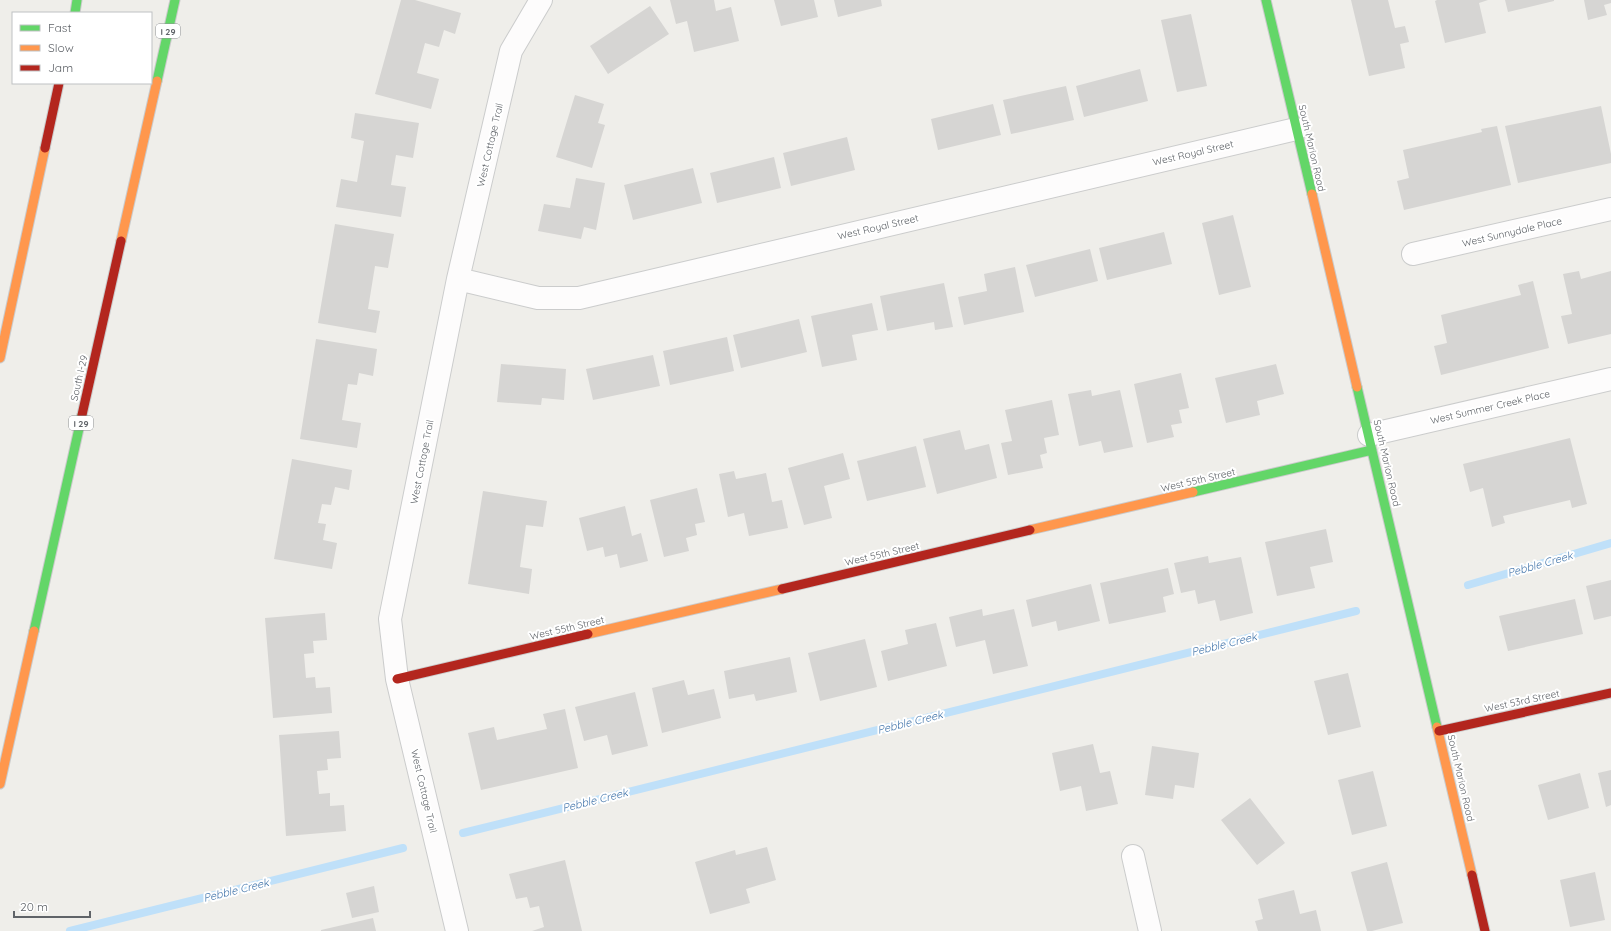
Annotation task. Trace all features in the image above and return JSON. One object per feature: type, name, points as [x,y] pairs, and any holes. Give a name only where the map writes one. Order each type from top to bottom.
[{"type":"main road","points":[[75,12],[77,0]]},
{"type":"main road","name":"South I-29","points":[[0,784],[175,0]]},
{"type":"main road","name":"South Marion Road","points":[[1266,0],[1485,931]]},
{"type":"main road","points":[[0,358],[60,84]]},
{"type":"main road","name":"West 55th Street","points":[[397,679],[1370,443]]},
{"type":"main road","name":"West 53rd Street","points":[[1438,730],[1611,693]]},
{"type":"street","name":"West Cottage Trail","points":[[457,931],[397,679],[390,619],[458,279],[511,51],[541,0]]},
{"type":"street","name":"West Royal Street","points":[[458,279],[538,298],[579,298],[1296,129]]},
{"type":"street","name":"West Sunnydale Place","points":[[1413,254],[1611,209]]},
{"type":"street","name":"West Summer Creek Place","points":[[1370,443],[1611,380]]},
{"type":"street","points":[[1132,856],[1150,931]]},
{"type":"building","points":[[401,0],[415,0],[461,13],[455,34],[444,30],[439,47],[425,43],[417,73],[439,79],[431,109],[375,94]]},
{"type":"building","points":[[670,0],[714,0],[716,11],[731,7],[739,41],[694,52],[687,21],[676,24]]},
{"type":"building","points":[[774,0],[814,0],[818,17],[781,26]]},
{"type":"building","points":[[834,0],[881,0],[882,6],[838,17]]},
{"type":"building","points":[[1351,0],[1388,0],[1395,28],[1405,26],[1409,42],[1400,44],[1405,68],[1369,76]]},
{"type":"building","points":[[1488,0],[1479,3],[1486,33],[1445,43],[1435,1]]},
{"type":"building","points":[[1505,0],[1554,0],[1554,1],[1508,12]]},
{"type":"building","points":[[1584,0],[1611,0],[1611,3],[1604,5],[1607,15],[1588,20]]},
{"type":"building","points":[[650,6],[669,34],[608,74],[590,46]]},
{"type":"building","points":[[1191,14],[1207,86],[1177,92],[1161,20]]},
{"type":"building","points":[[1140,69],[1148,101],[1084,117],[1076,86]]},
{"type":"building","points":[[1066,86],[1074,120],[1011,134],[1003,100]]},
{"type":"building","points":[[575,95],[604,104],[598,123],[605,125],[592,168],[556,157]]},
{"type":"building","points":[[993,104],[1001,135],[938,150],[931,119]]},
{"type":"building","points":[[1601,106],[1611,154],[1611,163],[1518,183],[1505,126]]},
{"type":"building","points":[[355,113],[419,123],[413,158],[396,155],[391,185],[406,187],[401,217],[336,207],[341,179],[357,182],[364,141],[351,138]]},
{"type":"building","points":[[1497,126],[1511,185],[1404,210],[1397,181],[1409,178],[1403,150],[1482,132],[1481,129]]},
{"type":"building","points":[[847,137],[855,170],[791,186],[783,153]]},
{"type":"building","points":[[774,157],[781,188],[717,203],[710,173]]},
{"type":"building","points":[[693,168],[702,203],[633,220],[624,185]]},
{"type":"building","points":[[576,178],[605,183],[596,230],[584,227],[581,239],[538,231],[544,204],[570,208]]},
{"type":"building","points":[[1233,215],[1251,287],[1219,295],[1202,223]]},
{"type":"building","points":[[335,224],[394,234],[388,268],[375,266],[368,309],[380,311],[376,333],[318,323]]},
{"type":"building","points":[[1164,232],[1172,264],[1107,280],[1099,248]]},
{"type":"building","points":[[1090,249],[1098,281],[1035,297],[1026,265]]},
{"type":"building","points":[[1015,267],[1024,312],[964,325],[958,297],[987,291],[984,274]]},
{"type":"building","points":[[1579,271],[1581,279],[1611,271],[1611,334],[1568,344],[1561,316],[1572,314],[1563,274]]},
{"type":"building","points":[[1533,281],[1549,348],[1441,375],[1434,346],[1447,343],[1441,315],[1521,295],[1518,285]]},
{"type":"building","points":[[944,283],[953,327],[935,330],[934,322],[887,331],[880,296]]},
{"type":"building","points":[[872,303],[878,330],[852,335],[857,360],[822,367],[811,316]]},
{"type":"building","points":[[799,319],[807,352],[741,368],[733,335]]},
{"type":"building","points":[[727,337],[734,371],[670,385],[663,351]]},
{"type":"building","points":[[316,339],[377,349],[373,376],[359,373],[357,385],[348,384],[342,420],[361,423],[357,448],[300,439]]},
{"type":"building","points":[[653,355],[660,386],[593,400],[586,369]]},
{"type":"building","points":[[501,364],[566,369],[564,400],[542,398],[541,405],[497,402]]},
{"type":"building","points":[[1276,364],[1284,394],[1257,401],[1260,415],[1226,423],[1215,378]]},
{"type":"building","points":[[1181,373],[1189,408],[1179,410],[1182,423],[1171,425],[1174,437],[1147,443],[1134,384]]},
{"type":"building","points":[[1091,390],[1092,396],[1120,390],[1133,447],[1104,453],[1101,441],[1079,446],[1068,394]]},
{"type":"building","points":[[1052,400],[1059,435],[1044,438],[1047,453],[1040,455],[1043,468],[1008,475],[1001,443],[1012,441],[1005,410]]},
{"type":"building","points":[[960,430],[965,450],[989,444],[997,478],[937,494],[923,439]]},
{"type":"building","points":[[1570,438],[1587,504],[1572,508],[1570,500],[1503,516],[1505,523],[1492,527],[1483,488],[1470,492],[1463,464]]},
{"type":"building","points":[[916,446],[926,487],[867,501],[857,461]]},
{"type":"building","points":[[843,453],[850,479],[824,486],[832,518],[804,525],[788,468]]},
{"type":"building","points":[[292,459],[352,470],[349,490],[335,487],[331,505],[322,504],[318,523],[326,524],[323,540],[337,543],[332,569],[274,559]]},
{"type":"building","points":[[734,471],[736,479],[766,473],[772,502],[782,500],[788,528],[749,536],[744,513],[728,517],[719,474]]},
{"type":"building","points":[[697,488],[705,522],[695,524],[697,535],[686,538],[689,551],[664,557],[650,500]]},
{"type":"building","points":[[483,491],[547,501],[543,527],[526,525],[520,567],[532,569],[529,594],[468,584]]},
{"type":"building","points":[[625,506],[632,536],[641,533],[648,561],[620,568],[617,554],[605,557],[603,547],[587,551],[579,518]]},
{"type":"building","points":[[1326,529],[1333,562],[1310,567],[1315,588],[1277,596],[1265,542]]},
{"type":"building","points":[[1208,556],[1209,563],[1241,557],[1253,613],[1220,621],[1215,600],[1198,604],[1195,590],[1181,593],[1174,563]]},
{"type":"building","points":[[1168,568],[1174,594],[1163,597],[1166,612],[1109,624],[1100,583]]},
{"type":"building","points":[[1611,580],[1611,616],[1594,620],[1586,586]]},
{"type":"building","points":[[1091,584],[1100,621],[1058,631],[1056,621],[1032,627],[1026,600]]},
{"type":"building","points":[[1575,599],[1583,634],[1508,651],[1499,616]]},
{"type":"building","points":[[982,609],[983,616],[1014,609],[1028,666],[993,674],[985,640],[956,647],[949,617]]},
{"type":"building","points":[[325,613],[327,640],[313,641],[314,653],[304,654],[306,678],[315,677],[316,688],[330,687],[332,713],[273,718],[265,618]]},
{"type":"building","points":[[936,623],[947,666],[888,681],[881,651],[908,644],[905,630]]},
{"type":"building","points":[[865,639],[877,687],[820,701],[808,653]]},
{"type":"building","points":[[790,657],[797,692],[756,701],[754,694],[729,699],[724,671]]},
{"type":"building","points":[[1348,673],[1361,727],[1328,735],[1314,681]]},
{"type":"building","points":[[684,680],[688,695],[714,689],[721,718],[662,733],[652,688]]},
{"type":"building","points":[[635,692],[648,746],[612,755],[607,735],[584,741],[575,707]]},
{"type":"building","points":[[565,709],[578,768],[481,790],[468,733],[494,727],[497,740],[547,729],[543,714]]},
{"type":"building","points":[[339,731],[341,758],[327,759],[328,770],[317,771],[319,794],[330,793],[330,806],[344,805],[346,831],[286,836],[279,735]]},
{"type":"building","points":[[1093,744],[1100,773],[1110,771],[1118,804],[1086,811],[1081,786],[1060,791],[1052,753]]},
{"type":"building","points":[[1152,746],[1199,753],[1194,788],[1175,785],[1173,799],[1145,795]]},
{"type":"building","points":[[1611,770],[1611,805],[1606,807],[1598,773]]},
{"type":"building","points":[[1373,771],[1387,826],[1352,835],[1338,780]]},
{"type":"building","points":[[1580,773],[1589,808],[1548,820],[1538,785]]},
{"type":"building","points":[[1250,798],[1285,843],[1257,865],[1221,820]]},
{"type":"building","points":[[767,847],[776,880],[746,889],[750,903],[710,914],[695,862],[735,850],[736,855]]},
{"type":"building","points":[[565,860],[582,931],[532,931],[544,927],[539,906],[530,908],[527,897],[516,899],[509,874]]},
{"type":"building","points":[[1387,862],[1403,923],[1367,931],[1351,872]]},
{"type":"building","points":[[1595,872],[1605,920],[1570,927],[1560,880]]},
{"type":"building","points":[[374,886],[379,912],[352,918],[346,893]]},
{"type":"building","points":[[1294,890],[1300,914],[1316,910],[1321,931],[1258,931],[1255,921],[1263,919],[1258,899]]},
{"type":"building","points":[[373,918],[376,931],[321,931],[321,930]]},
{"type":"waterway","name":"Pebble Creek","points":[[1468,585],[1611,543]]},
{"type":"waterway","name":"Pebble Creek","points":[[463,833],[1356,611]]},
{"type":"waterway","name":"Pebble Creek","points":[[70,931],[403,848]]},
{"type":"traffic: fast","points":[[75,12],[77,0]]},
{"type":"traffic: fast","points":[[157,81],[175,0]]},
{"type":"traffic: fast","points":[[1266,0],[1312,194]]},
{"type":"traffic: fast","points":[[1357,387],[1437,727]]},
{"type":"traffic: fast","points":[[34,631],[82,415]]},
{"type":"traffic: fast","points":[[1193,492],[1372,450]]},
{"type":"traffic: slow","points":[[121,241],[157,81]]},
{"type":"traffic: slow","points":[[0,358],[45,148]]},
{"type":"traffic: slow","points":[[1312,194],[1357,387]]},
{"type":"traffic: slow","points":[[1030,530],[1193,492]]},
{"type":"traffic: slow","points":[[588,634],[782,589]]},
{"type":"traffic: slow","points":[[0,784],[34,631]]},
{"type":"traffic: slow","points":[[1437,727],[1472,875]]},
{"type":"traffic: jam","points":[[45,148],[59,84]]},
{"type":"traffic: jam","points":[[82,415],[121,241]]},
{"type":"traffic: jam","points":[[782,589],[1030,530]]},
{"type":"traffic: jam","points":[[397,679],[588,634]]},
{"type":"traffic: jam","points":[[1439,731],[1611,693]]},
{"type":"traffic: jam","points":[[1472,875],[1485,931]]}]
